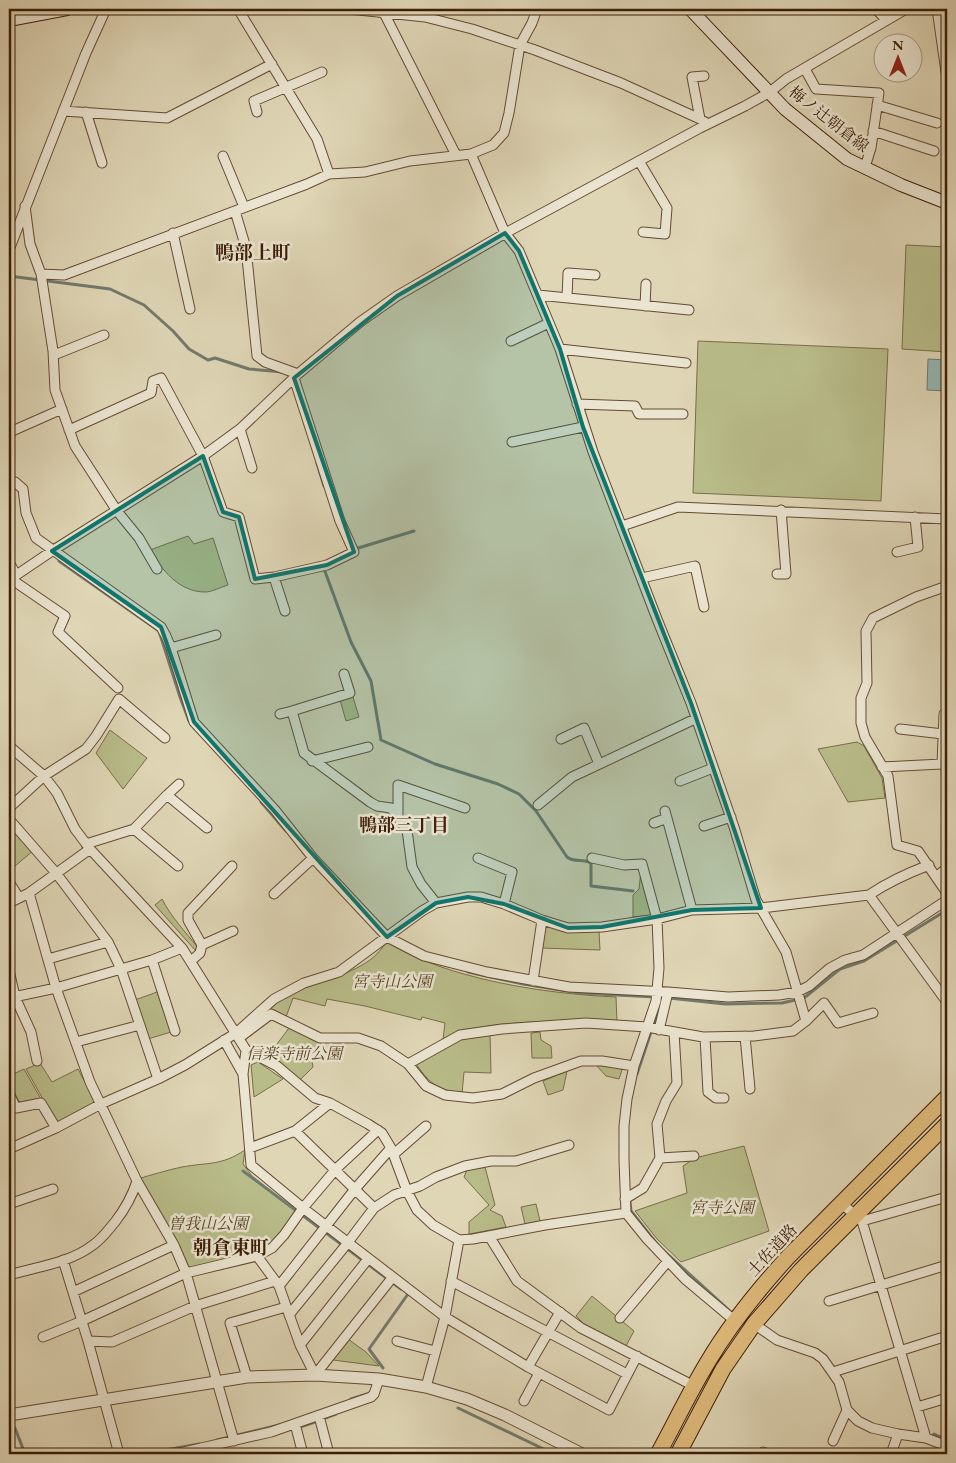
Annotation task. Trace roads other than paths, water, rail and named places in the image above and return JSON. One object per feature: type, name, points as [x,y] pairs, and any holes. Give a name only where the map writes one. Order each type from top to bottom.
[{"type":"highway","name":"土佐道路","points":[[658,1454],[710,1359],[735,1322],[766,1282],[841,1203],[947,1097]]},
{"type":"highway","points":[[678,1454],[722,1369],[754,1324],[801,1270],[858,1218],[947,1124]]},
{"type":"main road","points":[[9,20],[67,9]]},
{"type":"main road","name":"梅ノ辻朝倉線","points":[[690,9],[785,110],[847,159],[901,185],[947,203]]},
{"type":"street","points":[[9,250],[86,53],[106,9]]},
{"type":"street","points":[[238,9],[317,139],[329,174]]},
{"type":"street","points":[[349,9],[425,17],[472,29],[620,83],[704,122]]},
{"type":"street","points":[[41,274],[64,275],[105,261],[329,174],[365,172],[410,161],[471,154],[493,145],[504,133],[520,45],[537,9]]},
{"type":"street","points":[[876,9],[886,20]]},
{"type":"street","points":[[12,578],[203,456],[240,429],[296,376],[360,322],[397,296],[505,233],[639,161],[704,122],[770,92],[786,79],[906,9]]},
{"type":"street","points":[[937,9],[947,78]]},
{"type":"street","points":[[384,13],[456,155]]},
{"type":"street","points":[[63,111],[167,118],[272,64]]},
{"type":"street","points":[[805,69],[816,89],[879,93],[871,148],[865,167]]},
{"type":"street","points":[[257,112],[254,101],[322,72]]},
{"type":"street","points":[[704,76],[692,77],[704,122]]},
{"type":"street","points":[[877,105],[937,123]]},
{"type":"street","points":[[86,112],[102,163]]},
{"type":"street","points":[[873,131],[934,151]]},
{"type":"street","points":[[471,154],[505,233],[519,251],[560,349],[583,427],[691,703],[731,817],[756,900],[786,952],[806,1021]]},
{"type":"street","points":[[222,156],[244,207]]},
{"type":"street","points":[[639,161],[667,208],[665,234],[643,232]]},
{"type":"street","points":[[25,206],[30,244],[43,284],[54,355],[55,390],[69,430],[75,446],[117,511],[139,538],[158,569]]},
{"type":"street","points":[[69,430],[151,393],[153,381],[161,378],[203,456],[223,512],[239,517],[255,579],[274,577],[328,565],[354,552],[340,521],[296,376],[265,362],[257,356],[246,248],[235,210]]},
{"type":"street","points":[[173,233],[190,309]]},
{"type":"street","points":[[567,298],[568,273],[595,275]]},
{"type":"street","points":[[645,306],[646,284]]},
{"type":"street","points":[[538,295],[689,310]]},
{"type":"street","points":[[511,340],[549,323]]},
{"type":"street","points":[[54,355],[104,336]]},
{"type":"street","points":[[560,349],[686,363]]},
{"type":"street","points":[[577,404],[635,406],[638,414],[683,414]]},
{"type":"street","points":[[10,432],[62,409]]},
{"type":"street","points":[[512,442],[583,427]]},
{"type":"street","points":[[240,429],[252,468]]},
{"type":"street","points":[[9,481],[16,482],[23,489],[26,513],[36,538],[161,627],[171,648],[194,722],[275,810],[311,860],[384,939],[424,956],[486,972],[569,987],[668,996],[728,997],[779,995],[797,992],[809,986],[830,968],[845,960],[863,955],[947,900]]},
{"type":"street","points":[[622,526],[678,507],[782,510],[947,519]]},
{"type":"street","points":[[777,574],[786,574],[782,510]]},
{"type":"street","points":[[897,552],[918,547],[915,517]]},
{"type":"street","points":[[9,562],[12,578],[65,616],[58,632],[118,688]]},
{"type":"street","points":[[642,578],[695,566],[704,607]]},
{"type":"street","points":[[274,577],[285,611]]},
{"type":"street","points":[[947,586],[916,597],[873,618],[866,631],[867,683],[861,698],[861,723],[864,737],[888,776],[897,845],[918,851],[947,893]]},
{"type":"street","points":[[171,648],[216,635]]},
{"type":"street","points":[[280,714],[350,693],[344,674]]},
{"type":"street","points":[[9,808],[44,776],[86,749],[119,698],[165,738]]},
{"type":"street","points":[[292,711],[304,753],[312,761],[370,802],[377,806],[391,808],[398,817],[407,830],[412,867],[421,884],[436,904]]},
{"type":"street","points":[[882,767],[945,766],[943,734],[944,714],[947,714]]},
{"type":"street","points":[[538,805],[572,777],[696,718]]},
{"type":"street","points":[[561,738],[584,728],[599,764]]},
{"type":"street","points":[[900,729],[943,734]]},
{"type":"street","points":[[9,746],[44,776],[57,793],[75,829],[88,846],[182,948],[246,1050],[278,1066],[315,1098],[330,1104],[382,1133],[392,1151],[407,1191],[417,1210],[433,1225],[459,1240],[473,1240],[626,1213]]},
{"type":"street","points":[[312,761],[368,746]]},
{"type":"street","points":[[680,780],[714,768]]},
{"type":"street","points":[[9,904],[29,893],[88,846],[134,830],[179,784]]},
{"type":"street","points":[[398,817],[398,785],[465,808]]},
{"type":"street","points":[[167,795],[207,828]]},
{"type":"street","points":[[654,823],[666,815],[692,910]]},
{"type":"street","points":[[704,826],[731,817]]},
{"type":"street","points":[[9,819],[56,873],[108,942],[121,969],[158,1079]]},
{"type":"street","points":[[134,830],[178,866]]},
{"type":"street","points":[[478,858],[512,872],[504,904]]},
{"type":"street","points":[[592,858],[624,865],[642,864],[657,919],[659,968],[657,995],[634,1066],[624,1126],[626,1213],[646,1239],[686,1279],[735,1322]]},
{"type":"street","points":[[274,894],[311,860]]},
{"type":"street","points":[[238,1036],[274,999],[304,983],[339,972],[422,911],[436,904],[468,896],[504,904],[542,920],[571,928],[602,927],[657,919],[692,910],[761,908],[869,895],[912,871],[929,865]]},
{"type":"street","points":[[191,961],[200,953],[202,945],[188,920],[188,913],[232,866]]},
{"type":"street","points":[[936,876],[947,868]]},
{"type":"street","points":[[9,882],[19,898]]},
{"type":"street","points":[[29,893],[56,988],[90,1082],[137,1181],[174,1245],[186,1273],[232,1437]]},
{"type":"street","points":[[869,895],[947,1002]]},
{"type":"street","points":[[534,981],[542,920]]},
{"type":"street","points":[[202,945],[234,931]]},
{"type":"street","points":[[48,958],[108,942]]},
{"type":"street","points":[[12,997],[56,988],[152,960],[182,948]]},
{"type":"street","points":[[152,960],[175,1031]]},
{"type":"street","points":[[9,970],[12,997],[32,1032],[37,1061]]},
{"type":"street","points":[[659,1030],[668,996]]},
{"type":"street","points":[[408,1064],[460,1035],[502,1029],[586,1023],[647,1028],[705,1037],[745,1036],[793,1031],[824,1003],[838,1023],[873,1013]]},
{"type":"street","points":[[653,1009],[664,1011]]},
{"type":"street","points":[[9,1149],[56,1128],[101,1104],[158,1079],[224,1040],[238,1036],[271,1014],[320,1038],[358,1038],[381,1046],[408,1064],[426,1086],[445,1095],[473,1098],[502,1094],[534,1078],[580,1061],[602,1061],[634,1066]]},
{"type":"street","points":[[76,1042],[140,1025]]},
{"type":"street","points":[[625,1199],[643,1188],[660,1158],[657,1124],[666,1101],[677,1083],[674,1032]]},
{"type":"street","points":[[745,1036],[750,1088]]},
{"type":"street","points":[[705,1037],[708,1092],[716,1098],[724,1098]]},
{"type":"street","points":[[224,1040],[243,1074]]},
{"type":"street","points":[[246,1050],[243,1074],[251,1165],[301,1212],[390,1280],[445,1317],[528,1367],[610,1410],[637,1356]]},
{"type":"street","points":[[9,1094],[13,1110],[41,1104],[56,1128]]},
{"type":"street","points":[[250,1148],[295,1131],[330,1104]]},
{"type":"street","points":[[88,1341],[112,1342],[195,1306],[277,1284],[324,1230],[355,1189],[392,1151],[426,1126]]},
{"type":"street","points":[[43,1337],[186,1273],[257,1256],[272,1248],[336,1169],[378,1130]]},
{"type":"street","points":[[295,1131],[374,1208]]},
{"type":"street","points":[[247,1377],[230,1324],[288,1311],[345,1246],[374,1208],[394,1195],[466,1166],[491,1161],[516,1161],[569,1145]]},
{"type":"street","points":[[660,1158],[694,1156]]},
{"type":"street","points":[[9,1275],[63,1260],[93,1245],[105,1234],[124,1210],[133,1194],[137,1181]]},
{"type":"street","points":[[9,1204],[53,1189]]},
{"type":"street","points":[[858,1218],[947,1197]]},
{"type":"street","points":[[841,1203],[858,1218],[881,1285],[926,1438]]},
{"type":"street","points":[[489,1236],[517,1281],[581,1328],[694,1386]]},
{"type":"street","points":[[426,1387],[445,1317],[459,1240]]},
{"type":"street","points":[[73,1292],[174,1245]]},
{"type":"street","points":[[257,1256],[277,1284],[300,1345],[315,1375]]},
{"type":"street","points":[[63,1260],[88,1341],[119,1454]]},
{"type":"street","points":[[300,1345],[366,1261]]},
{"type":"street","points":[[620,1318],[668,1261]]},
{"type":"street","points":[[829,1301],[947,1265]]},
{"type":"street","points":[[315,1375],[390,1280]]},
{"type":"street","points":[[451,1281],[628,1374]]},
{"type":"street","points":[[528,1367],[560,1312]]},
{"type":"street","points":[[754,1324],[777,1340],[815,1353],[836,1371],[846,1410],[858,1421],[872,1428],[926,1438],[947,1446]]},
{"type":"street","points":[[836,1371],[947,1336]]},
{"type":"street","points":[[397,1341],[435,1351]]},
{"type":"street","points":[[524,1401],[539,1373]]},
{"type":"street","points":[[9,1415],[247,1377],[315,1375],[379,1379],[426,1387],[466,1399],[505,1415],[582,1454]]},
{"type":"street","points":[[175,1454],[196,1452],[232,1437],[295,1424],[371,1398],[379,1379]]},
{"type":"street","points":[[917,1407],[947,1398]]},
{"type":"street","points":[[833,1441],[846,1410]]},
{"type":"street","points":[[319,1416],[329,1454]]},
{"type":"street","points":[[295,1424],[303,1454]]},
{"type":"street","points":[[891,1454],[898,1434]]},
{"type":"water","points":[[928,359],[947,360],[947,391],[927,390]]},
{"type":"waterway","points":[[9,276],[110,289],[144,305],[173,331],[189,349],[208,360],[215,358],[249,369],[283,372]]},
{"type":"waterway","points":[[317,463],[324,486]]},
{"type":"waterway","points":[[355,549],[414,531]]},
{"type":"waterway","points":[[59,561],[159,631],[189,721]]},
{"type":"waterway","points":[[323,566],[351,642],[371,681],[381,740],[435,764],[498,784],[519,794],[536,811],[567,857],[591,863],[591,886],[633,891]]},
{"type":"waterway","points":[[261,802],[286,831]]},
{"type":"waterway","points":[[669,998],[725,1004],[782,1003],[804,998],[840,969],[864,961],[947,910]]},
{"type":"waterway","points":[[468,972],[523,984],[579,993],[655,997]]},
{"type":"waterway","points":[[637,1074],[662,999]]},
{"type":"waterway","points":[[243,1171],[401,1289]]},
{"type":"waterway","points":[[630,1202],[631,1211],[657,1244]]},
{"type":"waterway","points":[[663,1250],[730,1311]]},
{"type":"waterway","points":[[383,1368],[369,1349],[408,1294],[406,1292]]},
{"type":"waterway","points":[[351,1399],[367,1394]]},
{"type":"waterway","points":[[458,1408],[554,1454]]},
{"type":"waterway","points":[[325,1418],[336,1414]]},
{"type":"waterway","points":[[300,1427],[315,1422]]},
{"type":"waterway","points":[[217,1440],[279,1425]]},
{"type":"waterway","points":[[15,1428],[25,1454]]},
{"type":"waterway","points":[[934,1434],[947,1440]]},
{"type":"waterway","points":[[143,1454],[199,1444]]},
{"type":"tram line","points":[[9,16],[42,9]]},
{"type":"district","name":"鴨部上町","points":[[253,252]]},
{"type":"district","name":"鴨部三丁目","points":[[404,824]]},
{"type":"district","name":"朝倉東町","points":[[231,1247]]},
{"type":"park label","name":"宮寺山公園","points":[[392,981]]},
{"type":"park label","name":"信楽寺前公園","points":[[294,1053]]},
{"type":"park label","name":"宮寺公園","points":[[722,1207]]},
{"type":"park label","name":"曽我山公園","points":[[208,1223]]}]
